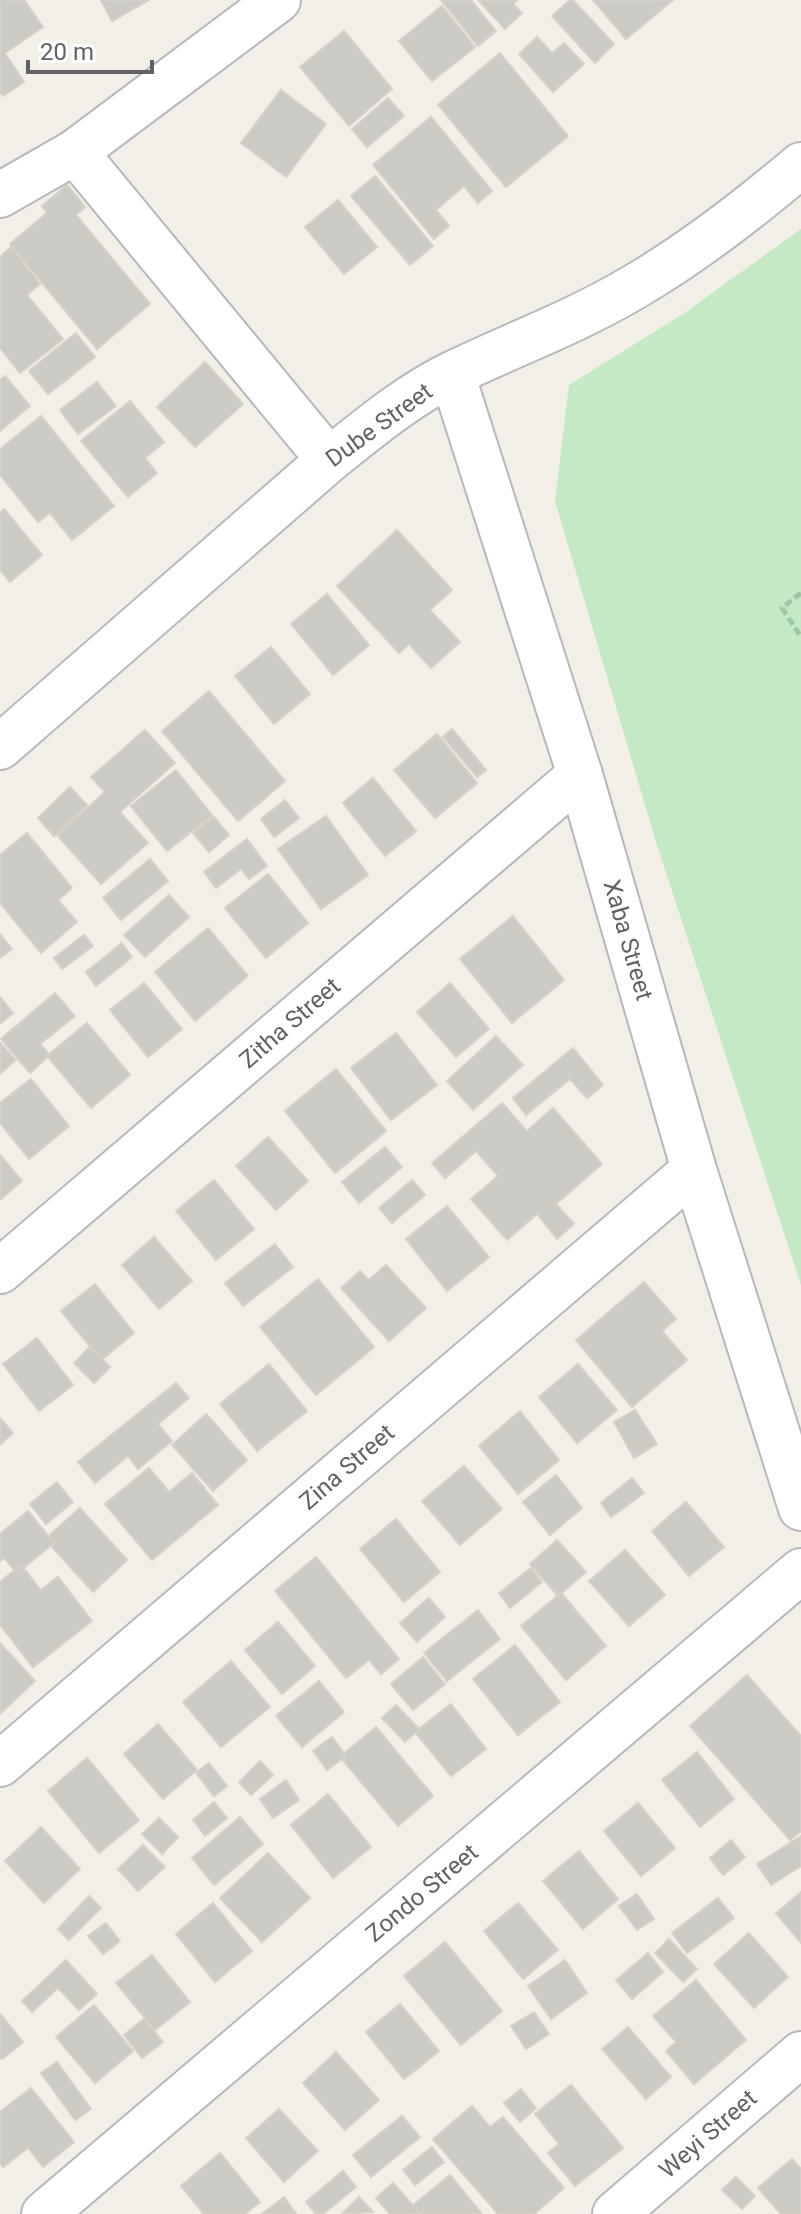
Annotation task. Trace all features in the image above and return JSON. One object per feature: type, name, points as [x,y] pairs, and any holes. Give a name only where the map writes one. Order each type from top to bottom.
[{"type":"street","points":[[0,195],[75,152],[278,0]]},
{"type":"street","points":[[75,152],[329,460]]},
{"type":"street","name":"Dube Street","points":[[0,747],[329,460],[384,417],[452,374],[509,350],[632,288],[685,255],[801,165]]},
{"type":"street","name":"Xaba Street","points":[[452,374],[580,775],[694,1170],[801,1508]]},
{"type":"street","name":"Zitha Street","points":[[0,1271],[580,775]]},
{"type":"street","name":"Zina Street","points":[[0,1764],[694,1170]]},
{"type":"street","name":"Zondo Street","points":[[44,2214],[801,1571]]},
{"type":"street","name":"Weyi Street","points":[[615,2214],[801,2054]]},
{"type":"path","points":[[801,593],[782,608],[801,637]]},
{"type":"green space","points":[[801,229],[801,1285],[656,842],[555,501],[569,385],[683,314]]},
{"type":"building","points":[[0,0],[24,0],[43,27],[5,53],[24,82],[3,96],[0,92]]},
{"type":"building","points":[[101,0],[149,0],[112,21]]},
{"type":"building","points":[[441,0],[471,0],[496,31],[478,46]]},
{"type":"building","points":[[478,0],[517,0],[513,4],[522,13],[505,29]]},
{"type":"building","points":[[570,0],[614,44],[595,63],[552,16]]},
{"type":"building","points":[[593,0],[673,0],[626,39]]},
{"type":"building","points":[[442,6],[475,47],[432,81],[399,41]]},
{"type":"building","points":[[344,31],[392,89],[349,126],[300,67]]},
{"type":"building","points":[[537,37],[552,53],[564,43],[584,64],[553,92],[519,54]]},
{"type":"building","points":[[500,53],[568,136],[506,187],[438,105]]},
{"type":"building","points":[[281,90],[326,124],[286,177],[241,143]]},
{"type":"building","points":[[388,98],[404,116],[367,147],[352,129]]},
{"type":"building","points":[[431,117],[492,191],[478,203],[464,186],[436,210],[449,226],[434,239],[373,165]]},
{"type":"building","points":[[375,176],[433,246],[410,265],[351,196]]},
{"type":"building","points":[[67,185],[85,207],[76,215],[150,304],[97,349],[10,244],[47,213],[42,206]]},
{"type":"building","points":[[338,200],[377,247],[344,274],[305,227]]},
{"type":"building","points":[[11,247],[40,284],[27,295],[63,339],[20,373],[0,348],[0,257]]},
{"type":"building","points":[[76,333],[95,357],[48,394],[29,371]]},
{"type":"building","points":[[205,362],[243,404],[195,447],[157,407]]},
{"type":"building","points":[[5,376],[30,406],[0,431],[0,380]]},
{"type":"building","points":[[97,382],[116,406],[78,434],[60,410]]},
{"type":"building","points":[[130,401],[164,442],[145,458],[157,473],[128,497],[81,441]]},
{"type":"building","points":[[41,416],[114,506],[72,540],[50,513],[38,522],[0,475],[0,449]]},
{"type":"building","points":[[4,509],[42,555],[10,582],[0,570],[0,513]]},
{"type":"building","points":[[397,530],[452,590],[430,610],[460,642],[431,668],[409,644],[399,653],[337,586]]},
{"type":"building","points":[[327,594],[369,645],[333,675],[291,624]]},
{"type":"building","points":[[271,647],[310,694],[274,724],[235,676]]},
{"type":"building","points":[[209,691],[285,781],[238,821],[162,731]]},
{"type":"building","points":[[452,729],[486,770],[477,777],[443,737]]},
{"type":"building","points":[[145,730],[175,763],[120,812],[148,843],[101,884],[57,835],[105,792],[91,777]]},
{"type":"building","points":[[437,734],[477,783],[435,818],[394,770]]},
{"type":"building","points":[[176,770],[212,815],[167,851],[131,806]]},
{"type":"building","points":[[373,778],[416,831],[385,856],[343,803]]},
{"type":"building","points":[[70,787],[87,805],[54,836],[38,818]]},
{"type":"building","points":[[285,800],[299,818],[274,837],[261,819]]},
{"type":"building","points":[[213,816],[229,835],[209,852],[193,833]]},
{"type":"building","points":[[326,816],[368,875],[321,909],[278,849]]},
{"type":"building","points":[[27,833],[72,888],[58,900],[77,922],[41,953],[0,903],[0,855]]},
{"type":"building","points":[[247,839],[267,866],[249,879],[241,869],[216,888],[204,872]]},
{"type":"building","points":[[150,859],[168,881],[121,920],[103,898]]},
{"type":"building","points":[[268,874],[308,923],[266,958],[225,908]]},
{"type":"building","points":[[169,895],[189,917],[145,957],[124,935]]},
{"type":"building","points":[[513,916],[564,980],[512,1023],[460,959]]},
{"type":"building","points":[[208,928],[248,976],[195,1021],[155,972]]},
{"type":"building","points":[[0,934],[12,949],[0,958]]},
{"type":"building","points":[[84,935],[93,946],[62,969],[54,958]]},
{"type":"building","points":[[122,943],[132,957],[96,986],[86,972]]},
{"type":"building","points":[[144,983],[182,1029],[148,1057],[110,1010]]},
{"type":"building","points":[[450,983],[489,1029],[456,1057],[417,1012]]},
{"type":"building","points":[[55,993],[75,1016],[40,1044],[50,1055],[30,1073],[1,1039]]},
{"type":"building","points":[[0,997],[13,1013],[0,1024]]},
{"type":"building","points":[[87,1023],[130,1075],[91,1108],[47,1056]]},
{"type":"building","points":[[396,1033],[437,1085],[391,1120],[351,1068]]},
{"type":"building","points":[[496,1036],[523,1065],[473,1110],[447,1081]]},
{"type":"building","points":[[0,1043],[16,1060],[0,1074]]},
{"type":"building","points":[[573,1048],[603,1085],[587,1098],[570,1079],[526,1115],[513,1098]]},
{"type":"building","points":[[336,1069],[386,1131],[335,1173],[285,1111]]},
{"type":"building","points":[[31,1079],[69,1126],[29,1159],[0,1123],[0,1103]]},
{"type":"building","points":[[502,1103],[527,1131],[553,1108],[602,1164],[556,1204],[574,1224],[557,1239],[537,1214],[507,1240],[471,1199],[498,1176],[476,1151],[445,1178],[432,1163]]},
{"type":"building","points":[[268,1137],[308,1181],[276,1210],[236,1166]]},
{"type":"building","points":[[385,1147],[402,1167],[359,1203],[342,1182]]},
{"type":"building","points":[[0,1155],[22,1181],[0,1200]]},
{"type":"building","points":[[214,1180],[254,1229],[216,1260],[176,1211]]},
{"type":"building","points":[[412,1180],[425,1195],[392,1223],[379,1208]]},
{"type":"building","points":[[447,1206],[489,1257],[447,1291],[406,1239]]},
{"type":"building","points":[[154,1237],[192,1281],[159,1309],[122,1265]]},
{"type":"building","points":[[275,1244],[293,1267],[243,1306],[225,1283]]},
{"type":"building","points":[[386,1265],[426,1308],[389,1341],[341,1288],[360,1271],[369,1280]]},
{"type":"building","points":[[318,1279],[374,1347],[316,1395],[260,1327]]},
{"type":"building","points":[[644,1282],[676,1319],[662,1331],[687,1360],[632,1407],[576,1340]]},
{"type":"building","points":[[95,1284],[134,1333],[101,1360],[61,1311]]},
{"type":"building","points":[[37,1338],[73,1385],[39,1411],[3,1364]]},
{"type":"building","points":[[90,1347],[110,1367],[94,1383],[74,1363]]},
{"type":"building","points":[[269,1364],[307,1411],[257,1451],[220,1404]]},
{"type":"building","points":[[578,1364],[617,1410],[577,1443],[539,1397]]},
{"type":"building","points":[[176,1383],[189,1398],[158,1424],[172,1441],[138,1469],[128,1456],[95,1483],[78,1462]]},
{"type":"building","points":[[635,1410],[657,1444],[634,1458],[614,1422]]},
{"type":"building","points":[[520,1411],[559,1460],[518,1494],[479,1446]]},
{"type":"building","points":[[206,1414],[247,1460],[213,1491],[172,1445]]},
{"type":"building","points":[[0,1418],[13,1433],[0,1445]]},
{"type":"building","points":[[464,1466],[502,1509],[460,1545],[422,1501]]},
{"type":"building","points":[[149,1468],[169,1492],[192,1473],[218,1505],[152,1560],[105,1504]]},
{"type":"building","points":[[556,1475],[582,1508],[550,1535],[523,1502]]},
{"type":"building","points":[[632,1478],[644,1493],[611,1517],[601,1503]]},
{"type":"building","points":[[57,1482],[73,1502],[46,1524],[30,1504]]},
{"type":"building","points":[[686,1502],[724,1547],[689,1576],[652,1531]]},
{"type":"building","points":[[80,1508],[127,1560],[93,1592],[45,1539]]},
{"type":"building","points":[[28,1511],[54,1543],[17,1573],[4,1558],[0,1561],[0,1534]]},
{"type":"building","points":[[396,1519],[440,1572],[404,1602],[360,1549]]},
{"type":"building","points":[[557,1540],[586,1572],[558,1596],[530,1564]]},
{"type":"building","points":[[625,1550],[665,1595],[629,1626],[589,1581]]},
{"type":"building","points":[[316,1557],[399,1659],[381,1674],[369,1660],[346,1678],[275,1591]]},
{"type":"building","points":[[21,1565],[41,1590],[58,1577],[92,1621],[33,1667],[0,1625],[0,1582]]},
{"type":"building","points":[[531,1568],[542,1582],[510,1608],[499,1593]]},
{"type":"building","points":[[561,1593],[606,1646],[566,1680],[521,1626]]},
{"type":"building","points":[[429,1598],[445,1617],[417,1642],[400,1623]]},
{"type":"building","points":[[478,1610],[500,1639],[447,1681],[424,1653]]},
{"type":"building","points":[[278,1622],[315,1666],[282,1694],[245,1650]]},
{"type":"building","points":[[0,1643],[35,1681],[0,1714]]},
{"type":"building","points":[[515,1645],[560,1702],[518,1735],[473,1679]]},
{"type":"building","points":[[423,1657],[445,1684],[413,1710],[391,1684]]},
{"type":"building","points":[[231,1661],[270,1707],[221,1747],[183,1702]]},
{"type":"building","points":[[747,1675],[801,1736],[801,1831],[790,1840],[690,1726]]},
{"type":"building","points":[[319,1681],[344,1712],[302,1747],[276,1716]]},
{"type":"building","points":[[451,1704],[486,1749],[451,1776],[415,1732]]},
{"type":"building","points":[[396,1705],[419,1729],[405,1742],[382,1718]]},
{"type":"building","points":[[158,1724],[197,1770],[163,1799],[124,1754]]},
{"type":"building","points":[[376,1727],[433,1796],[398,1826],[340,1757]]},
{"type":"building","points":[[332,1737],[346,1756],[327,1770],[313,1751]]},
{"type":"building","points":[[697,1752],[734,1799],[700,1827],[662,1780]]},
{"type":"building","points":[[87,1758],[139,1820],[99,1853],[48,1791]]},
{"type":"building","points":[[260,1761],[273,1775],[251,1795],[239,1782]]},
{"type":"building","points":[[209,1763],[227,1786],[214,1796],[196,1773]]},
{"type":"building","points":[[286,1780],[299,1800],[273,1818],[260,1799]]},
{"type":"building","points":[[328,1794],[371,1847],[333,1878],[291,1825]]},
{"type":"building","points":[[214,1802],[227,1818],[205,1836],[193,1820]]},
{"type":"building","points":[[638,1803],[675,1848],[641,1876],[604,1831]]},
{"type":"building","points":[[240,1817],[263,1844],[214,1885],[192,1858]]},
{"type":"building","points":[[159,1818],[178,1837],[162,1854],[142,1834]]},
{"type":"building","points":[[41,1827],[80,1869],[44,1903],[5,1861]]},
{"type":"building","points":[[801,1836],[801,1866],[771,1885],[757,1864]]},
{"type":"building","points":[[731,1840],[745,1857],[723,1875],[710,1858]]},
{"type":"building","points":[[143,1845],[165,1867],[138,1891],[118,1869]]},
{"type":"building","points":[[579,1851],[618,1899],[583,1929],[543,1881]]},
{"type":"building","points":[[268,1853],[310,1898],[262,1942],[220,1898]]},
{"type":"building","points":[[801,1892],[801,1943],[776,1913]]},
{"type":"building","points":[[637,1894],[654,1919],[637,1930],[619,1906]]},
{"type":"building","points":[[89,1896],[101,1908],[69,1940],[58,1929]]},
{"type":"building","points":[[718,1898],[734,1918],[687,1953],[672,1933]]},
{"type":"building","points":[[213,1903],[252,1951],[215,1982],[176,1934]]},
{"type":"building","points":[[518,1903],[558,1950],[523,1979],[484,1931]]},
{"type":"building","points":[[106,1923],[120,1941],[103,1954],[88,1936]]},
{"type":"building","points":[[749,1933],[788,1977],[754,2008],[714,1964]]},
{"type":"building","points":[[669,1939],[697,1969],[683,1982],[655,1953]]},
{"type":"building","points":[[445,1942],[502,2011],[461,2045],[404,1976]]},
{"type":"building","points":[[648,1953],[663,1972],[632,1999],[616,1980]]},
{"type":"building","points":[[152,1955],[190,2002],[155,2030],[116,1983]]},
{"type":"building","points":[[66,1960],[97,1994],[79,2010],[58,1988],[32,2012],[22,2001]]},
{"type":"building","points":[[565,1960],[587,1993],[551,2019],[528,1986]]},
{"type":"building","points":[[696,1980],[746,2040],[694,2084],[666,2051],[676,2042],[653,2016]]},
{"type":"building","points":[[400,2004],[439,2051],[404,2079],[366,2032]]},
{"type":"building","points":[[94,2005],[133,2051],[95,2083],[56,2037]]},
{"type":"building","points":[[534,2012],[549,2034],[526,2049],[511,2026]]},
{"type":"building","points":[[0,2014],[23,2042],[2,2059],[0,2058]]},
{"type":"building","points":[[144,2019],[163,2042],[142,2058],[124,2035]]},
{"type":"building","points":[[628,2027],[671,2077],[646,2099],[602,2049]]},
{"type":"building","points":[[336,2052],[379,2100],[345,2130],[303,2083]]},
{"type":"building","points":[[57,2062],[91,2109],[75,2120],[41,2073]]},
{"type":"building","points":[[571,2085],[623,2148],[575,2186],[548,2153],[559,2144],[535,2114]]},
{"type":"building","points":[[31,2088],[74,2142],[43,2167],[28,2148],[3,2167],[0,2163],[0,2112]]},
{"type":"building","points":[[521,2089],[536,2108],[520,2122],[504,2103]]},
{"type":"building","points":[[472,2106],[490,2127],[503,2117],[564,2188],[534,2214],[498,2214],[433,2139]]},
{"type":"building","points":[[279,2109],[318,2151],[284,2182],[246,2138]]},
{"type":"building","points":[[402,2116],[420,2137],[371,2177],[353,2155]]},
{"type":"building","points":[[432,2147],[444,2162],[415,2185],[403,2170]]},
{"type":"building","points":[[220,2153],[260,2202],[245,2214],[204,2214],[181,2186]]},
{"type":"building","points":[[792,2159],[801,2169],[801,2214],[781,2214],[758,2188]]},
{"type":"building","points":[[343,2171],[356,2187],[323,2214],[316,2214],[306,2202]]},
{"type":"building","points":[[450,2175],[482,2214],[419,2214],[412,2206]]},
{"type":"building","points":[[736,2177],[755,2196],[742,2209],[722,2190]]},
{"type":"building","points":[[393,2183],[421,2214],[390,2214],[376,2198]]},
{"type":"building","points":[[284,2197],[296,2214],[262,2214]]},
{"type":"building","points":[[359,2197],[373,2212],[342,2214]]}]
